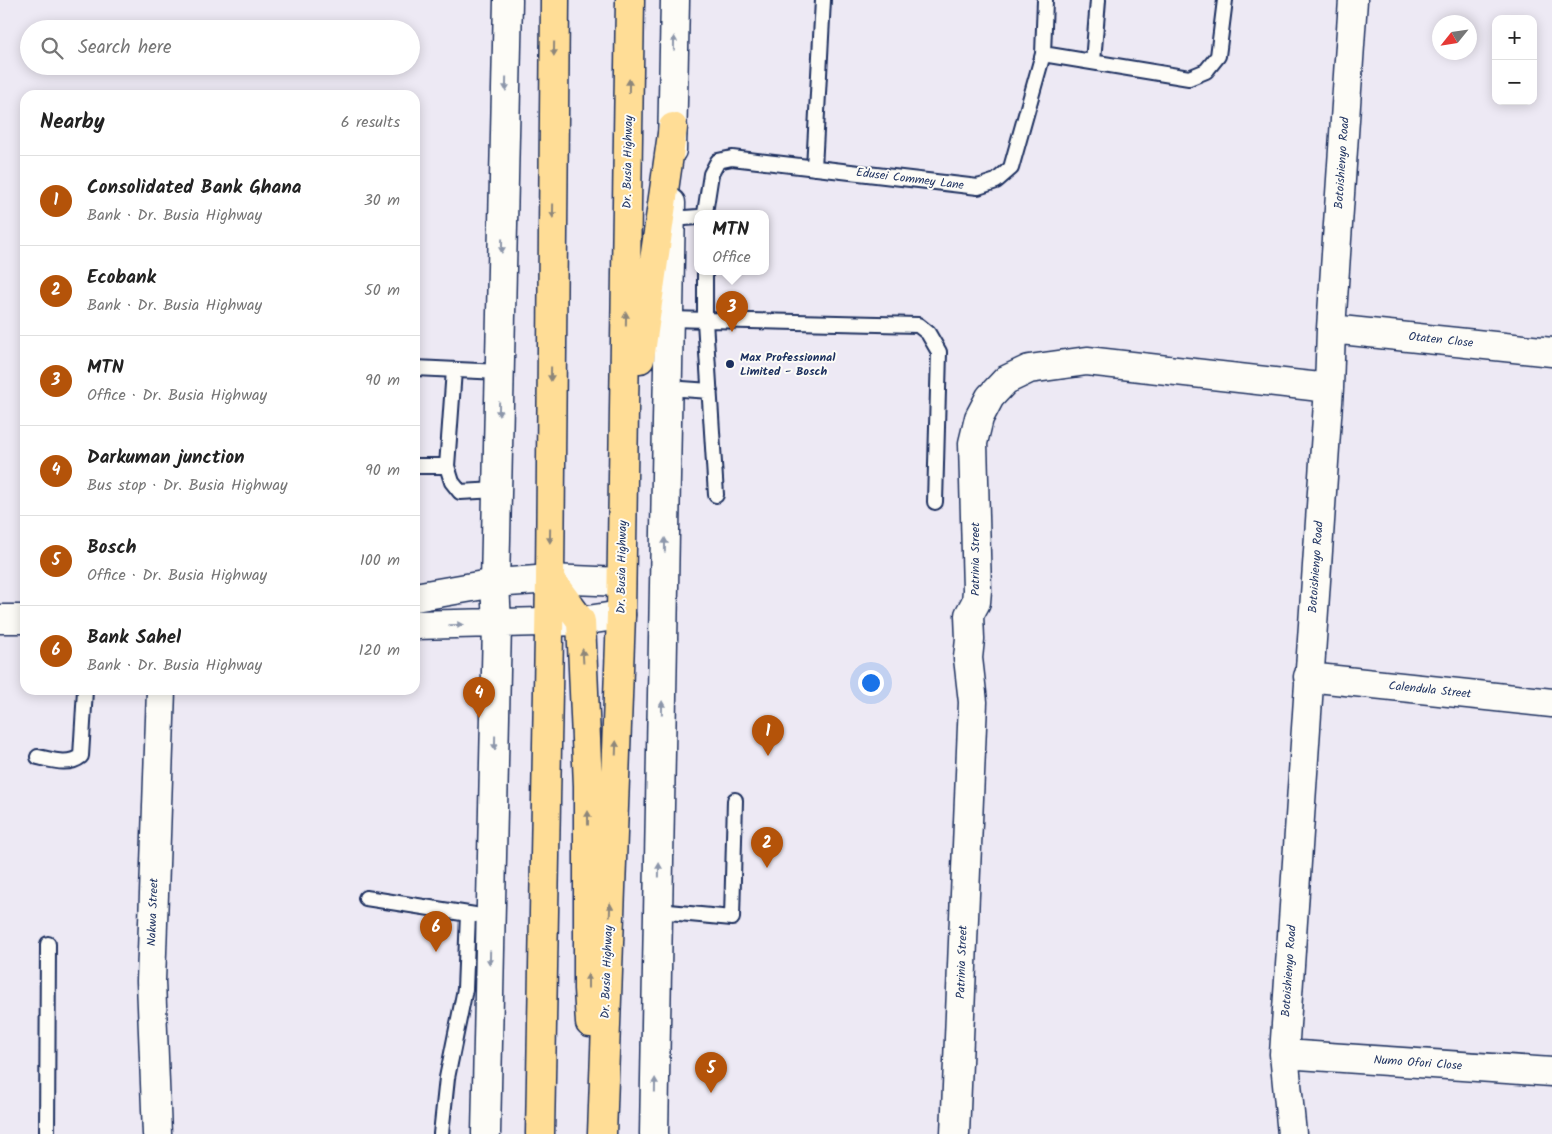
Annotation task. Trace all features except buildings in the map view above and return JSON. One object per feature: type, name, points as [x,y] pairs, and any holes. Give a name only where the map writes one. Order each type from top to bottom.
[{"type":"highway","points":[[540,1134],[550,579],[555,0]]},
{"type":"highway","name":"Dr. Busia Highway","points":[[602,1134],[621,615],[630,0]]},
{"type":"highway","points":[[624,472],[673,127]]},
{"type":"highway","points":[[550,579],[581,621],[588,786],[589,1020],[603,1080]]},
{"type":"street","points":[[486,1134],[479,915],[497,624],[495,583],[508,0]]},
{"type":"street","points":[[654,1134],[675,0]]},
{"type":"street","name":"Botoishienyo Road","points":[[1292,1134],[1284,1054],[1353,0]]},
{"type":"street","name":"Otaten Close","points":[[1331,328],[1552,352]]},
{"type":"street","name":"Patrinia Street","points":[[955,1134],[973,702],[968,658],[970,639],[969,615],[976,602],[978,590],[973,443],[979,418],[990,397],[1006,380],[1029,369],[1087,361],[1329,388]]},
{"type":"street","points":[[420,596],[495,583],[550,579],[621,582]]},
{"type":"street","points":[[420,625],[581,621],[621,615]]},
{"type":"street","points":[[0,619],[20,619]]},
{"type":"street","name":"Calendula Street","points":[[1308,677],[1552,703]]},
{"type":"street","name":"Nakwa Street","points":[[156,1134],[150,982],[161,695]]},
{"type":"street","name":"Numo Ofori Close","points":[[1284,1054],[1552,1072]]},
{"type":"lane","points":[[814,168],[823,0]]},
{"type":"lane","name":"Edusei Commey Lane","points":[[705,210],[710,174],[718,161],[732,158],[978,187],[996,181],[1011,168],[1043,54],[1045,0]]},
{"type":"lane","points":[[1093,62],[1098,0]]},
{"type":"lane","points":[[1043,54],[1188,78],[1206,72],[1218,56],[1224,0]]},
{"type":"lane","points":[[671,219],[694,217]]},
{"type":"lane","points":[[705,275],[705,321],[716,495]]},
{"type":"lane","points":[[669,319],[918,325],[928,334],[939,352],[935,502]]},
{"type":"lane","points":[[420,368],[500,372]]},
{"type":"lane","points":[[454,370],[447,466],[452,482],[460,492],[497,490]]},
{"type":"lane","points":[[668,388],[710,391]]},
{"type":"lane","points":[[420,466],[447,466]]},
{"type":"lane","points":[[38,757],[65,762],[76,760],[81,756],[85,695]]},
{"type":"lane","points":[[658,911],[732,918],[735,800]]},
{"type":"lane","points":[[366,898],[479,915],[447,1078],[441,1134]]},
{"type":"lane","points":[[47,1134],[48,944]]},
{"type":"place","name":"MTN","points":[[732,332]]},
{"type":"place","name":"Max Professionnal Limited - Bosch","points":[[730,364]]},
{"type":"place","name":"Darkuman junction","points":[[479,718]]},
{"type":"place","name":"Consolidated Bank Ghana","points":[[768,756]]},
{"type":"place","name":"Ecobank","points":[[767,868]]},
{"type":"place","name":"Bank Sahel","points":[[436,952]]},
{"type":"place","name":"Bosch","points":[[711,1093]]}]
